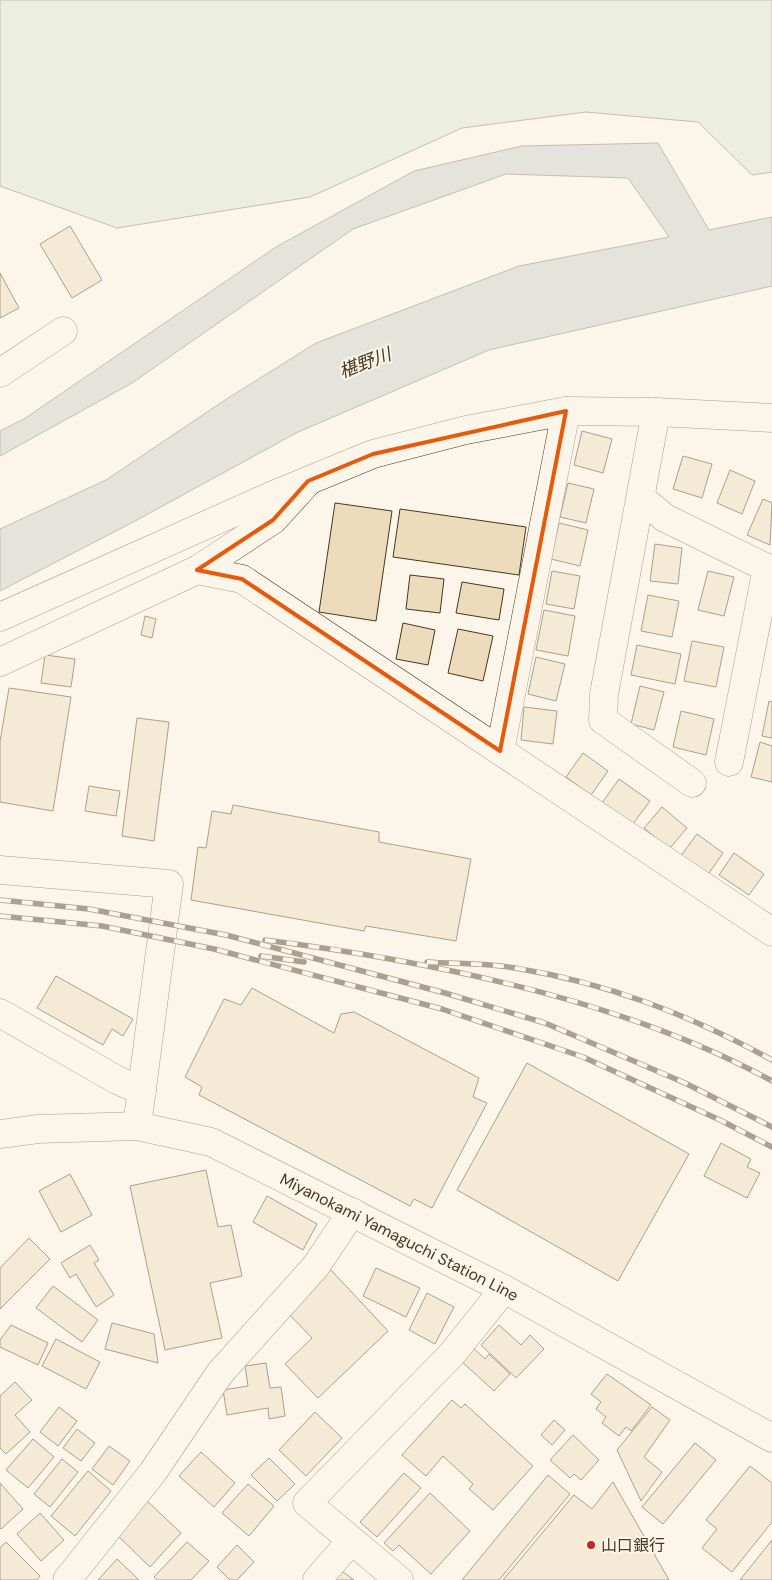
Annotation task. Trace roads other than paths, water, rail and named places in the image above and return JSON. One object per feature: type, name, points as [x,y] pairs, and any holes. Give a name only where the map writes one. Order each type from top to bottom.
[{"type":"street","points":[[0,373],[63,331]]},
{"type":"street","points":[[500,751],[566,411]]},
{"type":"street","points":[[0,617],[271,496],[373,454],[466,430],[566,411],[656,412],[772,418]]},
{"type":"street","points":[[656,412],[604,694],[603,720],[692,783]]},
{"type":"street","points":[[0,662],[196,570],[273,520],[308,481]]},
{"type":"street","points":[[641,498],[665,518],[770,570],[729,762]]},
{"type":"street","points":[[196,570],[242,579],[500,751],[770,927]]},
{"type":"street","points":[[0,870],[169,884],[137,1126]]},
{"type":"street","points":[[0,1013],[117,1080],[142,1091]]},
{"type":"street","name":"Miyanokami Yamaguchi Station Line","points":[[0,1134],[38,1129],[137,1126],[211,1142],[504,1289],[772,1438]]},
{"type":"street","points":[[66,1580],[153,1472],[220,1373],[316,1266],[352,1212]]},
{"type":"street","points":[[399,1580],[350,1541],[307,1503],[452,1354],[504,1289]]},
{"type":"street","points":[[317,1580],[350,1541]]},
{"type":"water","name":"椹野川","points":[[658,143],[709,230],[772,217],[772,286],[489,350],[298,432],[137,520],[0,591],[0,529],[106,480],[225,400],[316,343],[519,266],[669,237],[628,178],[506,174],[353,229],[132,383],[0,456],[0,431],[24,419],[276,247],[414,171],[522,146]]},
{"type":"railway","points":[[0,900],[89,909],[226,935],[445,993],[545,1023],[685,1083],[772,1127]]},
{"type":"railway","points":[[0,916],[102,926],[214,949],[442,1009],[583,1057],[722,1121],[772,1147]]},
{"type":"railway","points":[[265,940],[459,972],[590,1006],[654,1028],[715,1053],[772,1081]]},
{"type":"railway","points":[[261,956],[304,962]]},
{"type":"railway","points":[[427,962],[504,966],[583,982],[679,1015],[772,1060]]},
{"type":"place","name":"山口銀行","points":[[591,1545]]}]
